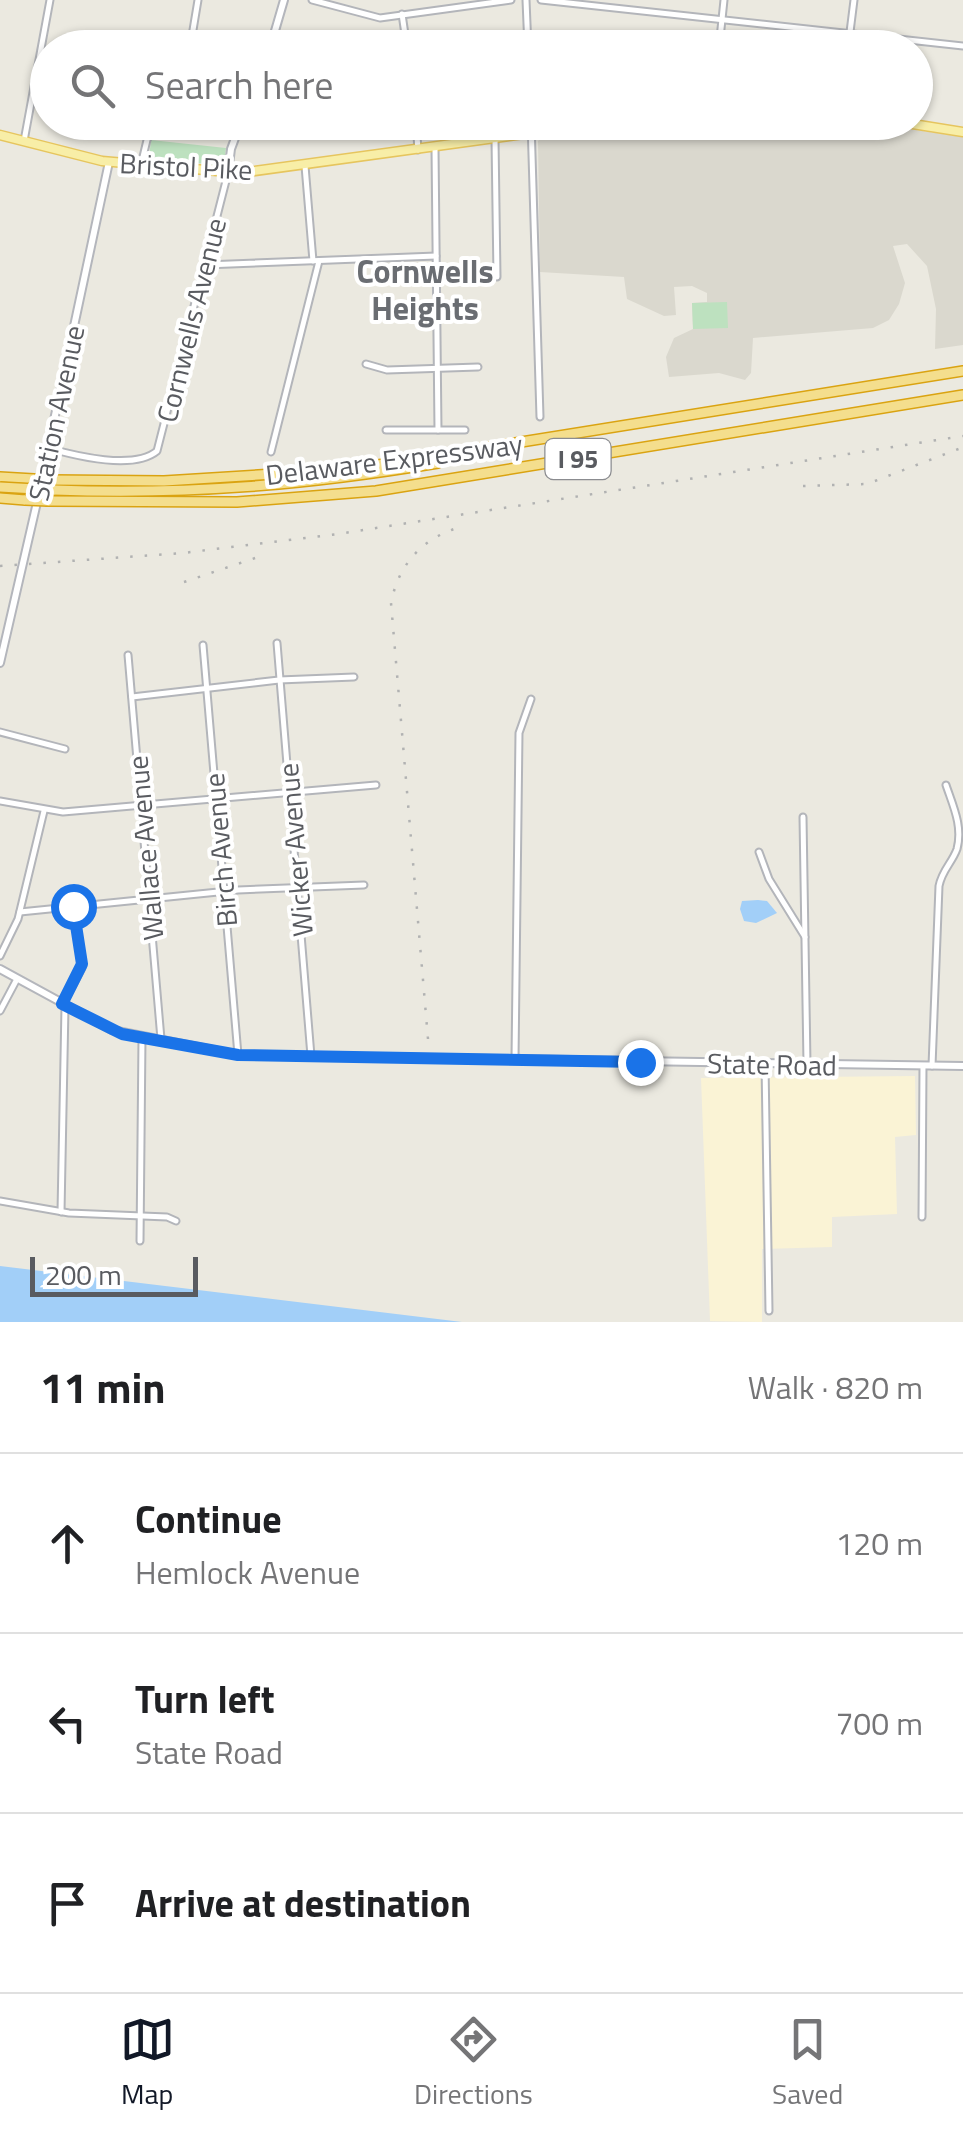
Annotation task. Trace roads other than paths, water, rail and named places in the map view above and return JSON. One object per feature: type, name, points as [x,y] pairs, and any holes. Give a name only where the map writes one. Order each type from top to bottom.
[{"type":"highway","name":"Delaware Expressway","points":[[52,485],[200,492],[301,484],[963,371]]},
{"type":"highway","name":"Delaware Expressway","points":[[0,498],[237,502],[376,491],[963,395]]},
{"type":"highway","points":[[0,477],[34,479],[52,485]]},
{"type":"highway","points":[[0,486],[52,485]]},
{"type":"main road","points":[[275,30],[284,0]]},
{"type":"main road","points":[[933,127],[963,132]]},
{"type":"main road","name":"Bristol Pike","points":[[0,134],[109,162],[228,173],[488,140]]},
{"type":"main road","name":"Cornwells Avenue","points":[[228,173],[234,140]]},
{"type":"main road","name":"Station Avenue","points":[[0,662],[109,162]]},
{"type":"main road","name":"State Road","points":[[0,969],[102,1026],[142,1038],[238,1055],[963,1066]]},
{"type":"street","points":[[44,30],[50,0]]},
{"type":"street","points":[[193,30],[198,0]]},
{"type":"street","points":[[312,0],[373,17],[510,0]]},
{"type":"street","points":[[526,0],[527,30]]},
{"type":"street","points":[[540,0],[813,30]]},
{"type":"street","points":[[721,30],[724,0]]},
{"type":"street","points":[[850,30],[854,0]]},
{"type":"street","points":[[402,14],[404,30]]},
{"type":"street","points":[[933,43],[963,46]]},
{"type":"street","points":[[24,141],[30,108]]},
{"type":"street","points":[[142,164],[147,140]]},
{"type":"street","points":[[417,140],[418,150]]},
{"type":"street","points":[[495,140],[497,277]]},
{"type":"street","points":[[533,140],[540,417]]},
{"type":"street","points":[[435,147],[438,430]]},
{"type":"street","points":[[271,452],[316,261],[305,166]]},
{"type":"street","name":"Cornwells Avenue","points":[[48,448],[138,460],[149,457],[160,446],[228,173]]},
{"type":"street","points":[[205,264],[436,256]]},
{"type":"street","points":[[382,308],[436,308]]},
{"type":"street","points":[[366,364],[386,370],[478,367]]},
{"type":"street","points":[[386,430],[465,430]]},
{"type":"street","name":"Wicker Avenue","points":[[277,643],[311,1056]]},
{"type":"street","name":"Birch Avenue","points":[[203,645],[238,1055]]},
{"type":"street","name":"Wallace Avenue","points":[[128,655],[161,1042]]},
{"type":"street","points":[[132,697],[279,680],[354,677]]},
{"type":"street","points":[[515,1059],[519,732],[531,699]]},
{"type":"street","points":[[0,732],[65,749]]},
{"type":"street","points":[[0,801],[44,811],[376,785]]},
{"type":"street","points":[[922,1217],[938,900],[942,872],[955,854],[960,833],[958,815],[946,785]]},
{"type":"street","points":[[0,956],[20,912],[44,811]]},
{"type":"street","points":[[802,817],[807,1064]]},
{"type":"street","points":[[760,852],[769,879],[805,938]]},
{"type":"street","points":[[20,912],[298,886],[364,885]]},
{"type":"street","points":[[61,1212],[64,1005],[82,964],[73,906]]},
{"type":"street","points":[[0,1011],[18,979]]},
{"type":"street","points":[[140,1241],[142,1038]]},
{"type":"street","points":[[765,1064],[769,1312]]},
{"type":"street","points":[[0,1201],[61,1212],[176,1221]]},
{"type":"water","points":[[742,901],[767,901],[777,913],[756,923],[744,921]]},
{"type":"water","points":[[0,1266],[462,1322],[0,1322]]},
{"type":"railway","points":[[0,566],[183,553],[338,534],[963,436]]},
{"type":"railway","points":[[803,486],[867,484],[961,448]]},
{"type":"railway","points":[[428,1039],[391,603],[400,575],[416,553],[437,536],[464,526]]},
{"type":"railway","points":[[184,582],[264,555]]},
{"type":"district","name":"Cornwells Heights","points":[[425,290]]}]
